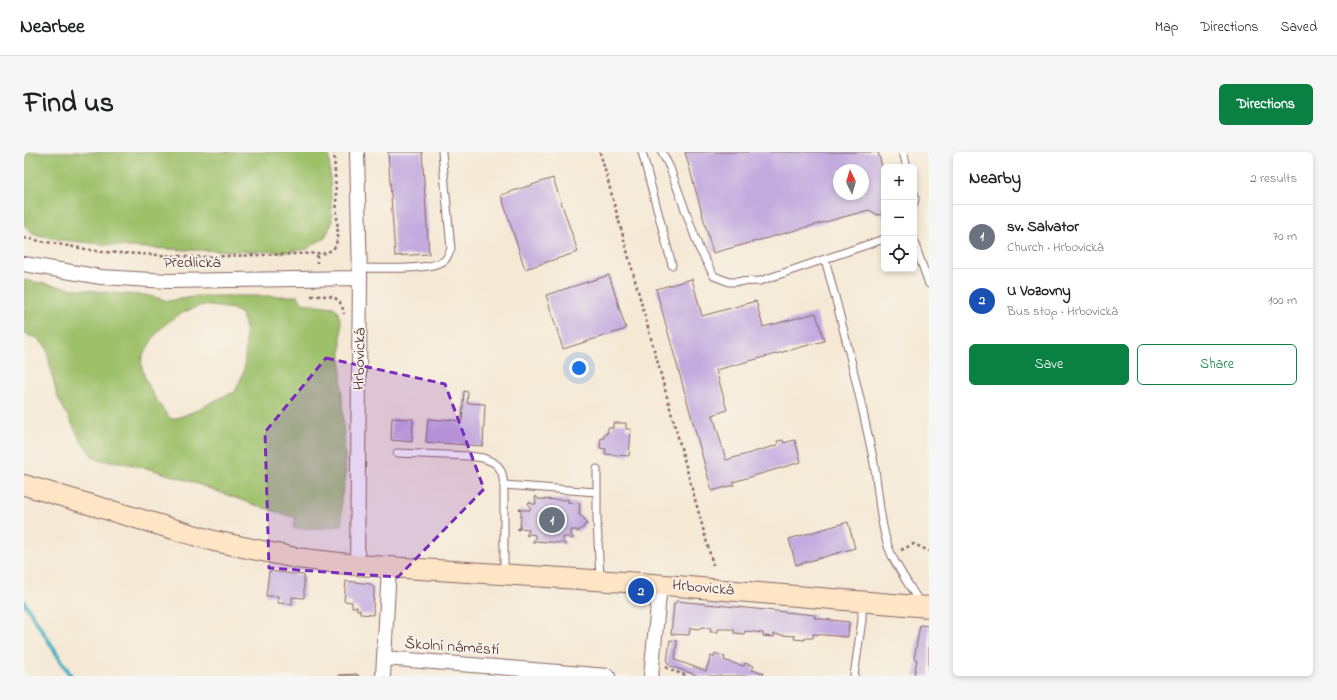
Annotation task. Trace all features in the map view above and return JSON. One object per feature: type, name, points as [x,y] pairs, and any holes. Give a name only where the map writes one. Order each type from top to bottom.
[{"type":"main road","name":"Hrbovická","points":[[24,485],[214,541],[296,558],[389,568],[660,585],[926,607]]},
{"type":"street","name":"Hrbovická","points":[[356,565],[360,273],[357,152]]},
{"type":"street","name":"Předlická","points":[[24,264],[102,277],[168,281],[360,273]]},
{"type":"street","name":"Školní náměstí","points":[[389,568],[384,658],[608,676]]},
{"type":"street","points":[[651,676],[660,585]]},
{"type":"street","points":[[383,676],[384,658]]},
{"type":"lane","points":[[360,273],[435,265],[446,259],[451,249],[442,152]]},
{"type":"lane","points":[[642,152],[672,265]]},
{"type":"lane","points":[[662,152],[670,168],[699,248],[714,276],[729,282],[760,281],[881,240]]},
{"type":"lane","points":[[903,152],[906,164]]},
{"type":"lane","points":[[917,250],[929,284]]},
{"type":"lane","points":[[825,259],[847,344],[873,459],[880,511],[892,555],[926,607]]},
{"type":"lane","points":[[397,453],[469,456],[483,458],[498,466],[502,473],[504,485],[504,575]]},
{"type":"lane","points":[[597,470],[596,492],[600,581]]},
{"type":"lane","points":[[504,485],[596,492]]},
{"type":"lane","points":[[854,676],[862,620],[862,602]]},
{"type":"path","points":[[24,238],[102,252],[195,257],[317,255],[328,253],[335,248],[338,237],[334,152]]},
{"type":"path","points":[[600,152],[713,565]]},
{"type":"path","points":[[317,255],[317,263]]},
{"type":"path","points":[[311,296],[336,298],[342,305],[344,316]]},
{"type":"path","points":[[901,551],[914,544],[929,551]]},
{"type":"path","points":[[665,665],[666,668],[670,670],[688,676]]},
{"type":"highlighted area","points":[[326,358],[445,384],[484,489],[398,577],[269,568],[265,432]]},
{"type":"green space","points":[[24,152],[329,152],[332,223],[325,237],[307,249],[286,252],[129,247],[62,240],[34,234],[24,225]]},
{"type":"green space","points":[[24,280],[68,288],[146,295],[169,301],[198,296],[298,296],[302,303],[333,307],[337,310],[341,323],[341,376],[346,476],[341,500],[342,525],[305,529],[293,528],[296,518],[150,469],[119,462],[99,460],[93,457],[80,439],[57,396],[46,347],[37,338],[24,334]],"holes":[[[203,305],[233,309],[241,314],[245,323],[246,344],[244,371],[235,392],[196,411],[171,419],[156,399],[143,373],[143,354],[163,326],[177,316]]]},
{"type":"building","points":[[388,152],[422,152],[429,254],[395,256]]},
{"type":"building","points":[[685,152],[878,152],[881,164],[881,214],[878,215],[869,210],[713,253]]},
{"type":"building","points":[[553,178],[578,252],[525,269],[501,195]]},
{"type":"building","points":[[609,275],[626,329],[563,349],[546,295]]},
{"type":"building","points":[[692,279],[702,316],[756,301],[763,327],[816,313],[824,341],[716,370],[727,410],[713,415],[726,460],[778,445],[777,441],[783,440],[784,443],[795,440],[801,462],[733,482],[734,485],[712,491],[656,289]]},
{"type":"building","points":[[464,391],[468,392],[467,403],[485,404],[483,446],[426,442],[428,419],[462,421]]},
{"type":"building","points":[[392,418],[413,419],[412,442],[391,440]]},
{"type":"building","points":[[613,423],[626,423],[626,429],[631,429],[629,456],[605,454],[606,449],[600,448],[601,438],[604,438],[604,434],[607,434],[608,428],[613,428]]},
{"type":"building","points":[[536,496],[538,499],[567,499],[569,500],[567,502],[580,503],[579,515],[584,518],[587,524],[579,530],[579,532],[577,532],[577,530],[571,530],[571,535],[573,538],[563,537],[563,541],[566,544],[564,545],[562,543],[535,541],[533,543],[532,542],[535,539],[535,535],[526,535],[529,529],[517,529],[520,528],[521,511],[519,509],[530,510],[528,503],[536,504]]},
{"type":"building","points":[[848,522],[855,548],[796,565],[789,539]]},
{"type":"building","points":[[269,571],[304,575],[304,598],[292,597],[292,604],[278,603],[278,596],[266,596]]},
{"type":"building","points":[[346,581],[371,584],[374,588],[373,615],[360,614],[360,610],[357,610],[357,607],[352,607],[352,602],[344,601]]},
{"type":"building","points":[[677,601],[815,615],[814,618],[849,622],[848,637],[813,634],[813,638],[805,638],[805,640],[794,639],[795,636],[774,634],[774,637],[763,636],[763,633],[745,631],[744,634],[734,633],[734,630],[728,629],[718,629],[718,632],[710,632],[711,628],[701,627],[700,629],[690,628],[689,635],[671,634],[674,604]]},
{"type":"building","points":[[920,625],[929,626],[929,676],[914,676],[917,659],[914,659]]},
{"type":"building","points":[[670,640],[677,641],[675,660],[706,671],[711,656],[714,657],[715,653],[725,657],[724,660],[736,664],[744,666],[745,663],[754,666],[752,670],[764,673],[763,676],[699,676],[670,666],[667,662]]},
{"type":"building","points":[[357,674],[359,676],[339,676],[339,675]]},
{"type":"waterway","points":[[24,602],[71,676]]},
{"type":"place","name":"sv. Salvator","points":[[552,520]]},
{"type":"place","name":"U Vozovny","points":[[641,591]]}]
